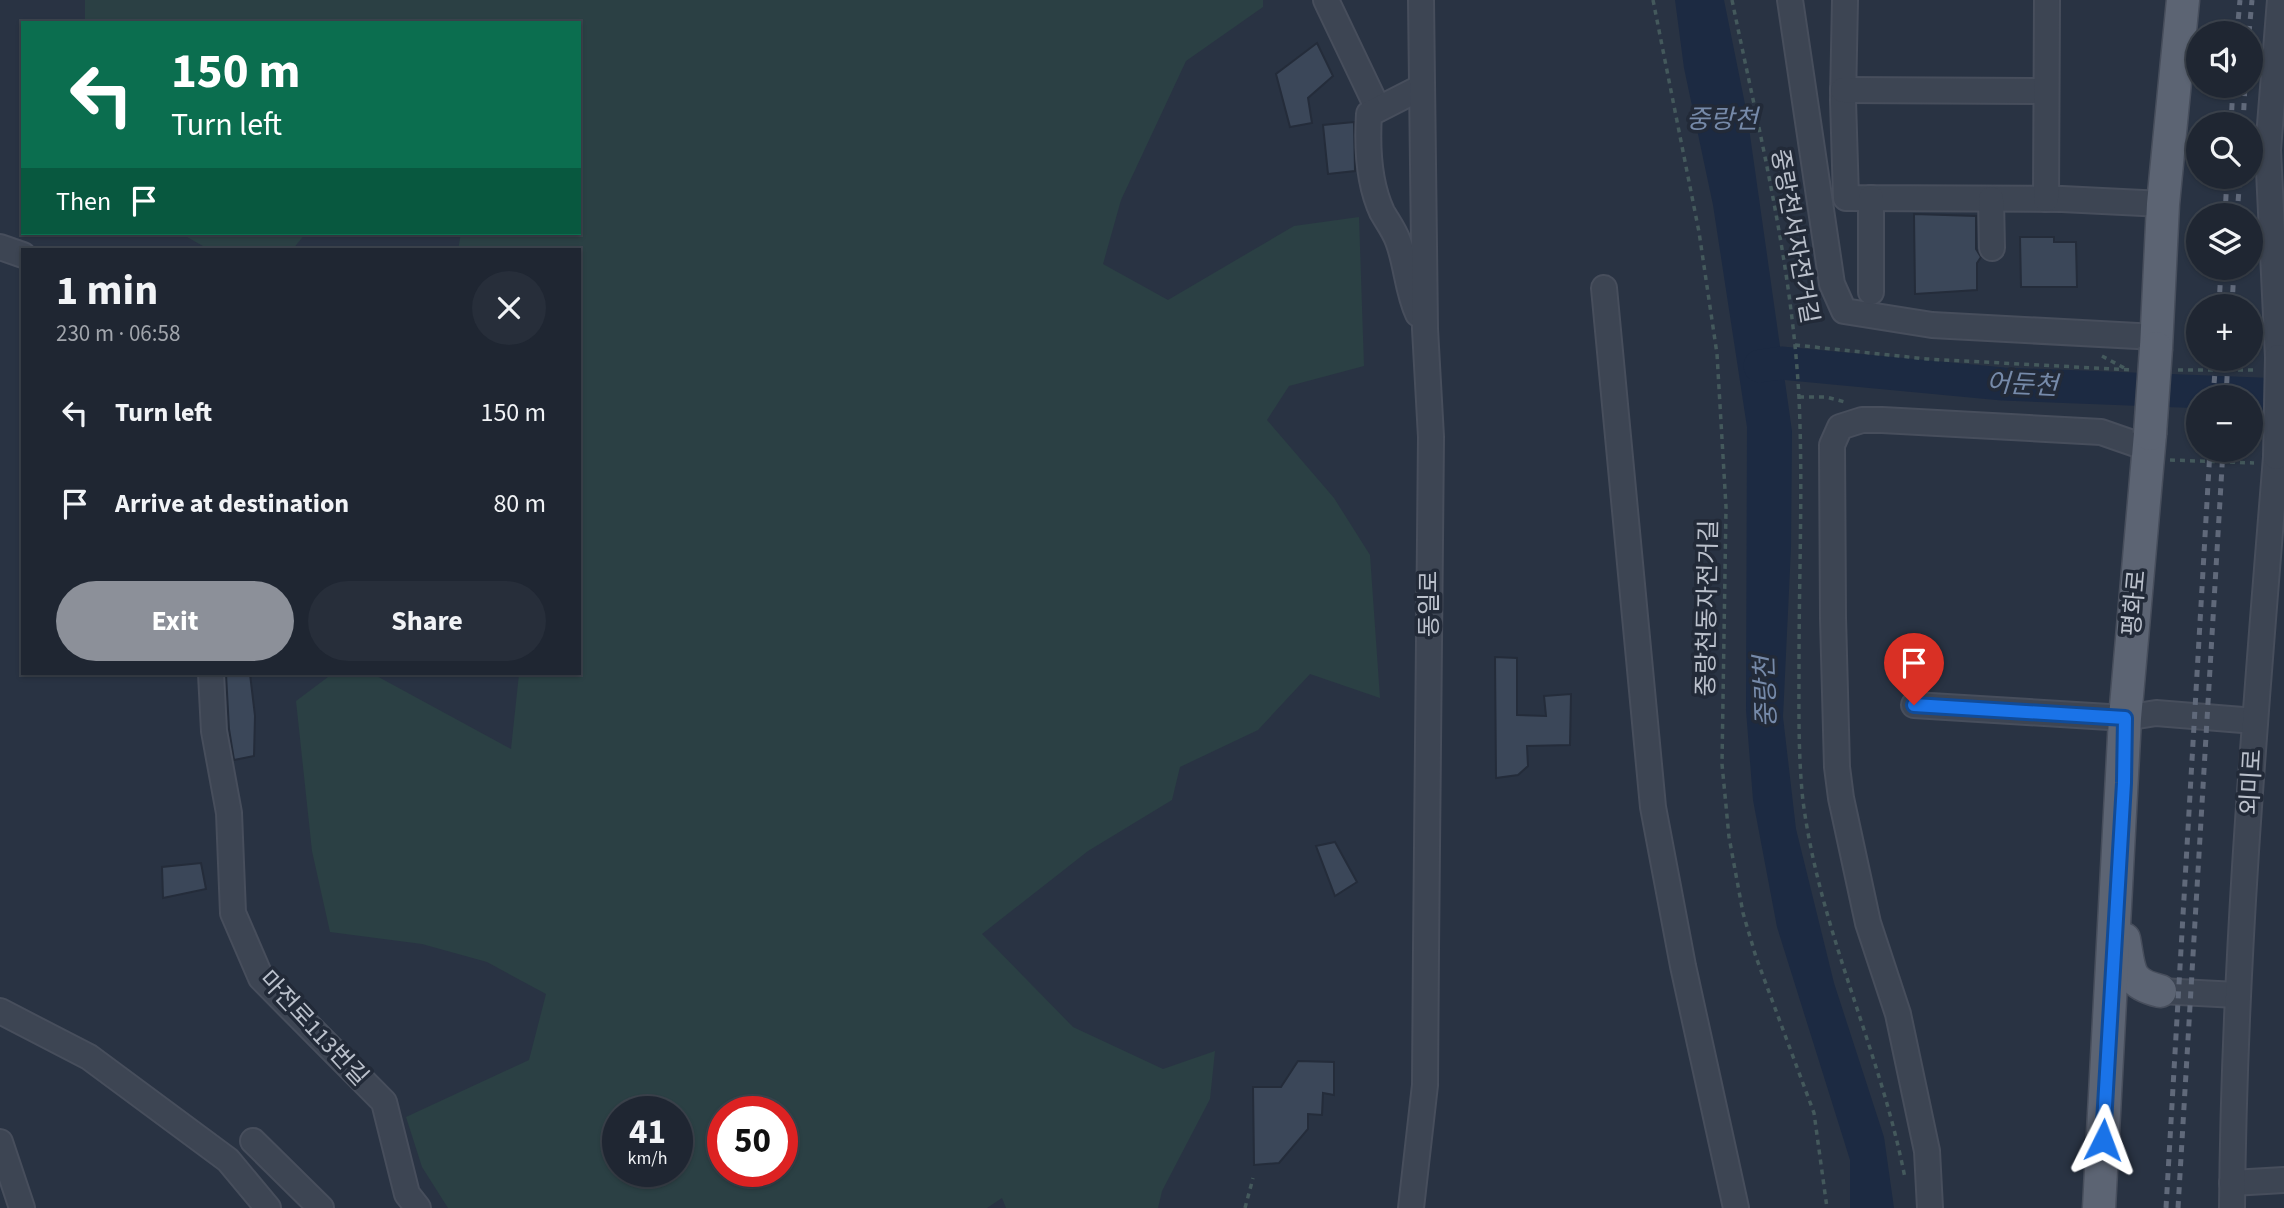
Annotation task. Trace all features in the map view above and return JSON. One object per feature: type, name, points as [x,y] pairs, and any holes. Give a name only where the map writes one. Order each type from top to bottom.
[{"type":"main road","name":"평화로","points":[[2099,1208],[2124,783],[2125,718],[2156,448],[2155,356],[2163,204],[2183,0]]},
{"type":"main road","points":[[2116,894],[2131,977],[2140,986],[2160,991]]},
{"type":"main road","points":[[2108,1057],[2127,1010],[2160,991]]},
{"type":"street","points":[[1326,0],[1378,109]]},
{"type":"street","name":"동일로","points":[[1410,1208],[1425,1085],[1431,437],[1425,329],[1421,0]]},
{"type":"street","points":[[1790,0],[1832,284],[1844,311],[2155,356]]},
{"type":"street","points":[[1845,0],[1843,90],[1846,198],[2046,199],[2163,204]]},
{"type":"street","points":[[2046,199],[2047,0]]},
{"type":"street","name":"외미로","points":[[2232,1208],[2237,995],[2255,721],[2278,460],[2268,150],[2280,0]]},
{"type":"street","points":[[1422,87],[1369,114],[1367,139],[1373,185],[1381,210],[1398,241],[1409,294],[1425,329]]},
{"type":"street","points":[[1843,90],[2045,91]]},
{"type":"street","points":[[1871,198],[1871,292]]},
{"type":"street","points":[[1991,199],[1992,248]]},
{"type":"street","points":[[0,247],[21,254]]},
{"type":"street","points":[[1604,288],[1653,807],[1683,966],[1736,1208]]},
{"type":"street","points":[[1930,1208],[1927,1151],[1900,1028],[1868,923],[1839,788],[1833,618],[1832,445],[1840,428],[1862,420],[1882,420],[2101,432],[2156,448]]},
{"type":"street","name":"마전로113번길","points":[[212,675],[214,731],[229,813],[233,913],[261,978],[384,1102],[407,1194],[418,1208]]},
{"type":"street","points":[[1914,705],[2125,718],[2157,713],[2255,721]]},
{"type":"street","points":[[2160,991],[2237,995]]},
{"type":"street","points":[[0,1012],[89,1058],[228,1160],[268,1208]]},
{"type":"street","points":[[253,1141],[321,1208]]},
{"type":"street","points":[[0,1142],[22,1208]]},
{"type":"street","points":[[2232,1183],[2284,1181]]},
{"type":"path","name":"중랑천동자전거길","points":[[1653,0],[1699,232],[1717,354],[1726,507],[1721,764],[1729,836],[1756,957],[1814,1113],[1827,1208]]},
{"type":"path","name":"중랑천서자전거길","points":[[1732,0],[1788,287],[1796,345],[1799,397]]},
{"type":"path","points":[[1796,345],[1927,359],[2275,353]]},
{"type":"path","points":[[2156,448],[2278,460]]},
{"type":"path","points":[[1245,1208],[1253,1178]]},
{"type":"green space","points":[[85,0],[1263,0],[1263,7],[1186,61],[1121,200],[1103,264],[1168,300],[1294,226],[1359,217],[1364,366],[1289,386],[1267,420],[1334,498],[1370,555],[1380,698],[1310,674],[1258,730],[1180,767],[1172,800],[1088,851],[982,934],[1073,1027],[1163,1069],[1215,1051],[1210,1099],[1162,1191],[1158,1208],[1006,1208],[1002,1198],[987,1208],[448,1208],[422,1167],[406,1117],[529,1060],[546,994],[487,962],[422,944],[330,932],[312,851],[296,701],[331,675],[375,675],[511,749],[519,675],[581,675],[581,248],[458,248],[461,235],[581,235],[581,21],[85,21]]},
{"type":"green space","points":[[184,235],[304,235],[294,248],[206,248]]},
{"type":"water","name":"중랑천","points":[[1675,0],[1724,0],[1747,114],[1792,431],[1791,548],[1783,717],[1796,829],[1834,983],[1884,1137],[1894,1208],[1850,1208],[1850,1160],[1777,927],[1753,800],[1746,710],[1747,427],[1713,205],[1684,68]]},
{"type":"building","points":[[1317,43],[1333,76],[1308,98],[1312,123],[1290,127],[1276,74]]},
{"type":"building","points":[[1354,122],[1355,171],[1328,174],[1323,125]]},
{"type":"building","points":[[1914,214],[1976,216],[1976,249],[1981,257],[1977,263],[1977,290],[1915,294]]},
{"type":"building","points":[[2020,237],[2054,237],[2054,242],[2076,242],[2077,287],[2021,287]]},
{"type":"building","points":[[1495,657],[1517,658],[1517,715],[1546,716],[1544,696],[1571,694],[1570,745],[1527,746],[1528,766],[1518,775],[1496,778]]},
{"type":"building","points":[[226,675],[250,675],[255,716],[254,756],[234,760]]},
{"type":"building","points":[[1335,842],[1357,882],[1335,896],[1316,846]]},
{"type":"building","points":[[201,863],[206,889],[163,898],[162,867]]},
{"type":"building","points":[[1298,1061],[1334,1062],[1334,1095],[1323,1093],[1322,1115],[1308,1114],[1308,1129],[1279,1163],[1254,1165],[1253,1087],[1281,1087]]},
{"type":"waterway","name":"어둔천","points":[[1760,366],[1781,363],[2003,384],[2284,395]]},
{"type":"railway","points":[[2238,21],[2240,0]]},
{"type":"railway","points":[[2250,21],[2252,0]]},
{"type":"railway","points":[[2232,98],[2232,112]]},
{"type":"railway","points":[[2244,98],[2244,112]]},
{"type":"railway","points":[[2226,189],[2226,203]]},
{"type":"railway","points":[[2238,203],[2239,189]]},
{"type":"railway","points":[[2220,280],[2220,294]]},
{"type":"railway","points":[[2233,280],[2233,294]]},
{"type":"railway","points":[[2214,385],[2215,371]]},
{"type":"railway","points":[[2227,371],[2227,385]]},
{"type":"railway","points":[[2166,1208],[2209,462]]},
{"type":"railway","points":[[2178,1208],[2222,462]]},
{"type":"route","points":[[1914,705],[2125,718],[2124,783],[2113,933],[2103,1140]]}]
